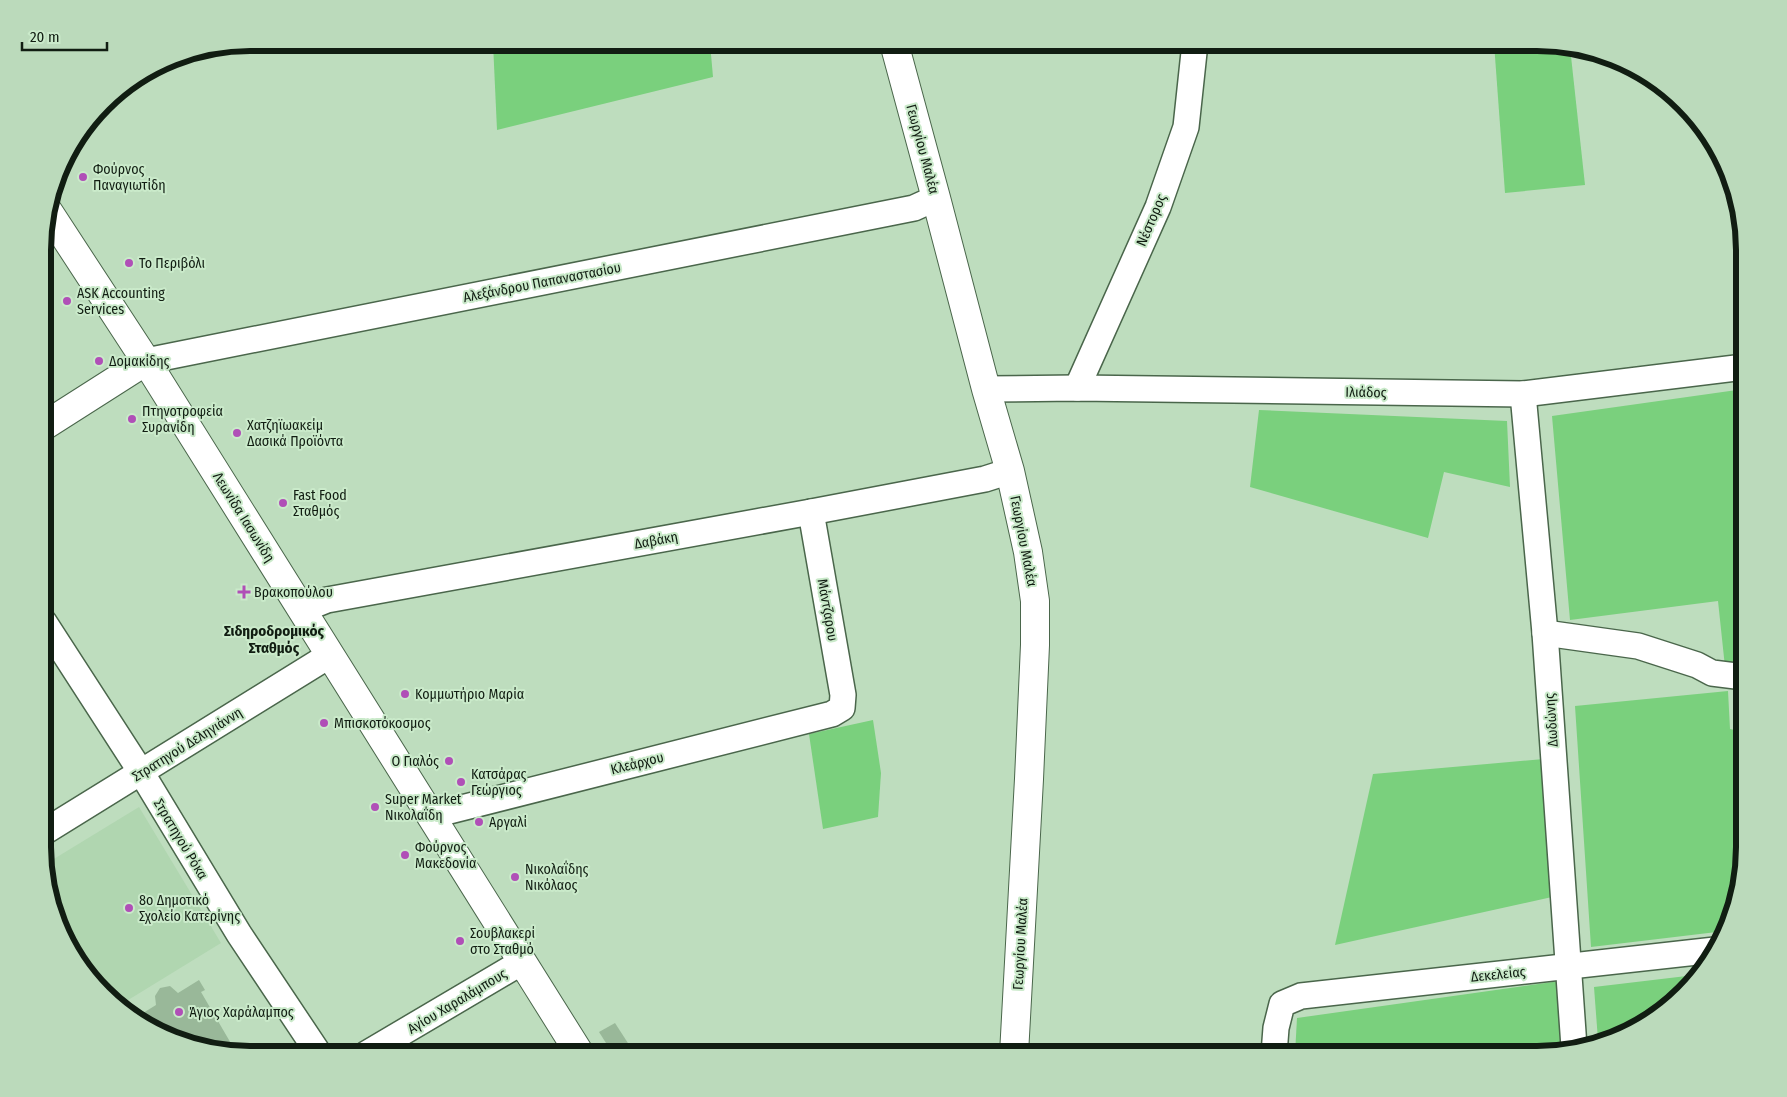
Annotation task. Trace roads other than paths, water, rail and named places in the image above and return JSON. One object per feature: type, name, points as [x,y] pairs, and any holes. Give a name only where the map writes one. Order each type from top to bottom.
[{"type":"street","name":"Γεωργίου Μαλέα","points":[[896,51],[986,389],[1010,471],[1028,552],[1035,601],[1035,645],[1014,1046]]},
{"type":"street","name":"Νέστορος","points":[[1077,388],[1158,207],[1186,127],[1194,51]]},
{"type":"street","name":"Αλεξάνδρου Παπαναστασίου","points":[[146,361],[914,208],[936,198]]},
{"type":"street","name":"Λεωνίδα Ιασωνίδη","points":[[54,220],[146,361],[575,1046]]},
{"type":"street","points":[[51,422],[146,361]]},
{"type":"street","name":"Ιλιάδος","points":[[986,389],[1077,388],[1523,394],[1736,368]]},
{"type":"street","name":"Δωδώνης","points":[[1523,394],[1545,633],[1574,1042]]},
{"type":"street","name":"Δαβάκη","points":[[302,610],[327,600],[811,512],[985,479],[1010,471]]},
{"type":"street","name":"Μάντζαρου","points":[[811,512],[843,695],[842,708]]},
{"type":"street","name":"Στρατηγού Ρόκα","points":[[51,633],[141,772],[239,934],[314,1046]]},
{"type":"street","points":[[1545,633],[1638,646],[1696,665],[1712,673],[1736,676]]},
{"type":"street","name":"Στρατηγού Δεληγιάννη","points":[[51,828],[330,655]]},
{"type":"street","name":"Κλεάρχου","points":[[430,816],[832,714],[842,708]]},
{"type":"street","name":"Δεκελείας","points":[[1275,1046],[1276,1028],[1282,1004],[1301,996],[1706,951]]},
{"type":"street","name":"Αγίου Χαραλάμπους","points":[[380,1046],[522,962]]},
{"type":"place","name":"Φούρνος Παναγιωτίδη","points":[[83,177]]},
{"type":"place","name":"Το Περιβόλι","points":[[129,263]]},
{"type":"place","name":"ASK Accounting Services","points":[[67,301]]},
{"type":"place","name":"Δομακίδης","points":[[99,361]]},
{"type":"place","name":"Πτηνοτροφεία Συρανίδη","points":[[132,419]]},
{"type":"place","name":"Χατζηϊωακείμ Δασικά Προϊόντα","points":[[237,433]]},
{"type":"place","name":"Fast Food Σταθμός","points":[[283,503]]},
{"type":"place","name":"Βρακοπούλου","points":[[244,592]]},
{"type":"place","name":"Κομμωτήριο Μαρία","points":[[405,694]]},
{"type":"place","name":"Μπισκοτόκοσμος","points":[[324,723]]},
{"type":"place","name":"Ο Γιαλός","points":[[449,761]]},
{"type":"place","name":"Κατσάρας Γεώργιος","points":[[461,782]]},
{"type":"place","name":"Super Market Νικολαΐδη","points":[[375,807]]},
{"type":"place","name":"Αργαλί","points":[[479,822]]},
{"type":"place","name":"Φούρνος Μακεδονία","points":[[405,855]]},
{"type":"place","name":"Νικολαΐδης Νικόλαος","points":[[515,877]]},
{"type":"place","name":"8ο Δημοτικό Σχολείο Κατερίνης","points":[[129,908]]},
{"type":"place","name":"Σουβλακερί στο Σταθμό","points":[[460,941]]},
{"type":"place","name":"Άγιος Χαράλαμπος","points":[[179,1012]]},
{"type":"district","name":"Σιδηροδρομικός Σταθμός","points":[[274,640]]}]
